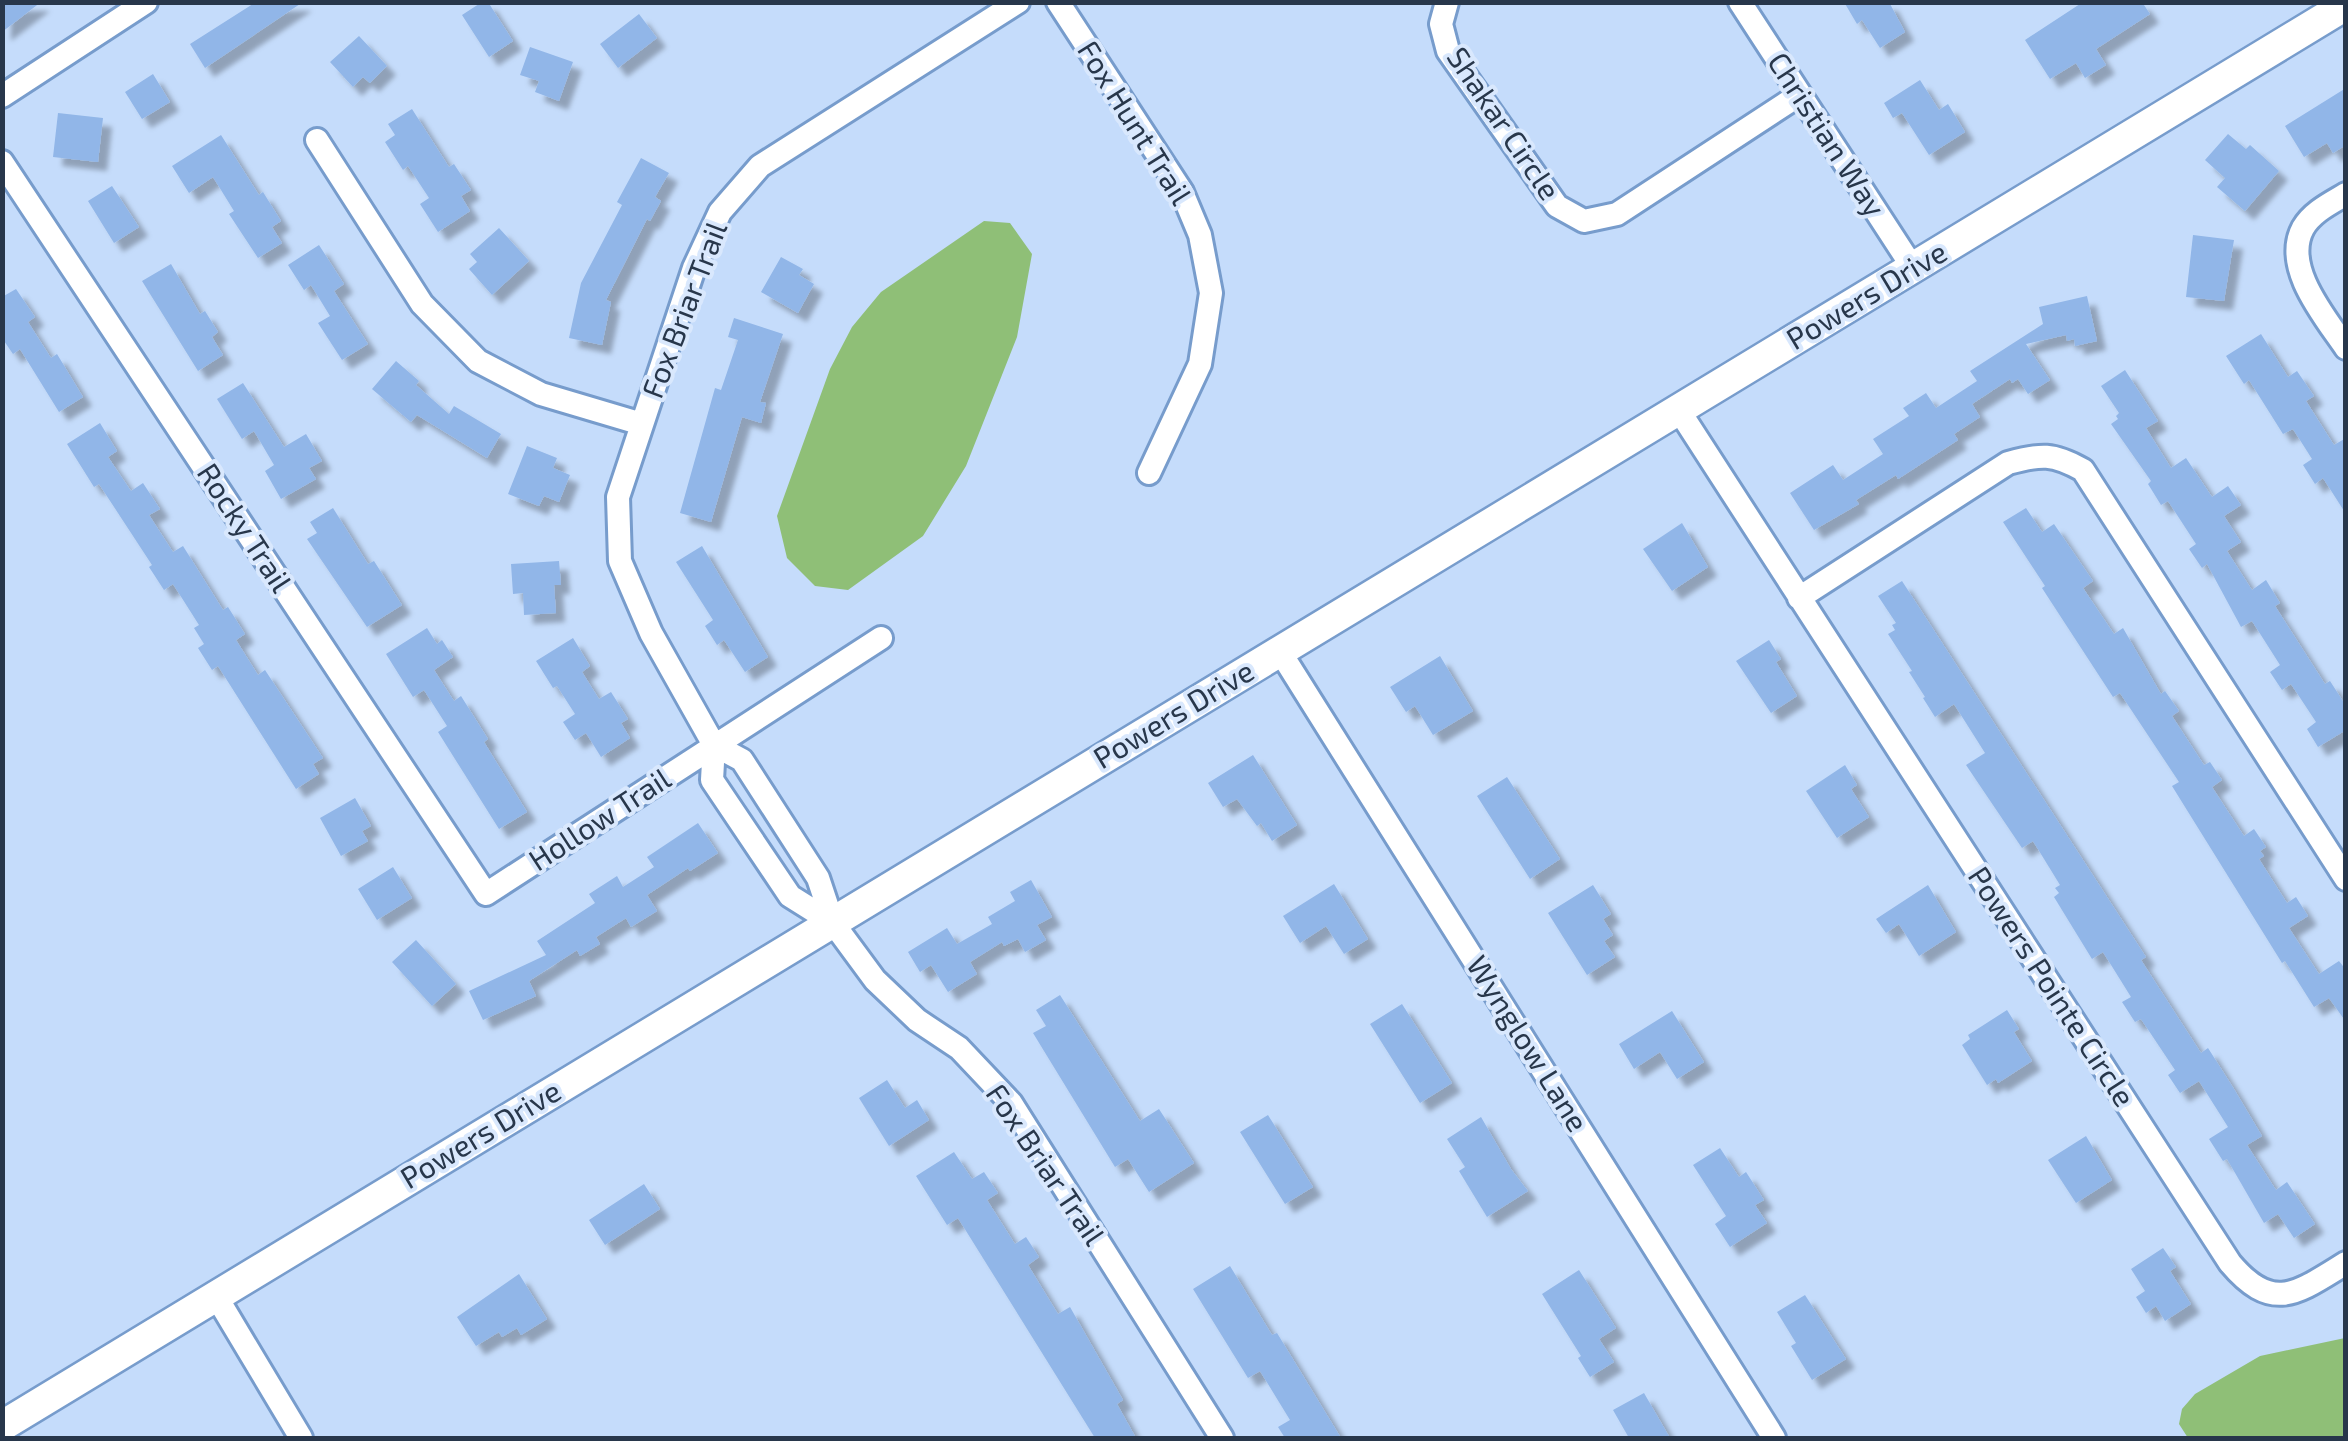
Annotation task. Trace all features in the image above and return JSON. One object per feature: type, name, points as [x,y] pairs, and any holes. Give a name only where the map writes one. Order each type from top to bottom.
[{"type":"street","points":[[2,96],[146,2]]},
{"type":"street","name":"Fox Briar Trail","points":[[833,923],[790,896],[712,780],[714,746],[651,633],[620,561],[618,497],[694,268],[720,212],[760,166],[1018,2]]},
{"type":"street","name":"Fox Hunt Trail","points":[[1058,2],[1182,192],[1200,235],[1208,274],[1211,293],[1200,364],[1149,474]]},
{"type":"street","name":"Shakar Circle","points":[[1447,2],[1442,24],[1448,51],[1557,206],[1584,221],[1618,214],[1800,95]]},
{"type":"street","name":"Christian Way","points":[[1740,2],[1913,268]]},
{"type":"street","name":"Powers Drive","points":[[2,1426],[2346,5]]},
{"type":"street","points":[[318,140],[422,304],[478,361],[542,394],[642,424]]},
{"type":"street","name":"Rocky Trail","points":[[2,162],[486,894]]},
{"type":"street","points":[[2346,194],[2321,209],[2302,229],[2298,257],[2309,291],[2346,348]]},
{"type":"street","name":"Powers Pointe Circle","points":[[1678,409],[2230,1263],[2246,1283],[2265,1293],[2290,1294],[2346,1263]]},
{"type":"street","points":[[1799,598],[2008,464],[2034,456],[2060,456],[2083,470],[2346,879]]},
{"type":"street","name":"Hollow Trail","points":[[486,894],[880,638]]},
{"type":"street","name":"Wynglow Lane","points":[[1279,650],[1774,1438]]},
{"type":"street","name":"Fox Briar Trail","points":[[714,746],[742,760],[818,878],[833,923],[875,980],[918,1020],[959,1048],[1011,1104],[1222,1438]]},
{"type":"street","points":[[216,1296],[301,1438]]},
{"type":"shaded area","points":[[984,221],[1010,223],[1032,254],[1017,337],[966,466],[923,536],[848,590],[815,586],[787,558],[777,516],[830,369],[852,327],[881,292]]},
{"type":"shaded area","points":[[2345,1338],[2345,1438],[2188,1438],[2179,1424],[2182,1409],[2195,1394],[2260,1356]]},
{"type":"building","points":[[2,2],[41,2],[2,32]]},
{"type":"building","points":[[256,2],[303,2],[205,68],[190,44]]},
{"type":"building","points":[[488,2],[513,41],[489,57],[462,15]]},
{"type":"building","points":[[1844,2],[1889,2],[1905,32],[1880,48],[1862,20],[1857,24]]},
{"type":"building","points":[[2083,2],[2142,2],[2150,14],[2096,49],[2106,65],[2085,78],[2076,63],[2050,79],[2025,40]]},
{"type":"building","points":[[639,14],[657,38],[618,68],[600,44]]},
{"type":"building","points":[[359,36],[387,66],[370,83],[363,77],[353,87],[330,62]]},
{"type":"building","points":[[530,47],[573,62],[559,101],[535,92],[539,81],[520,75]]},
{"type":"building","points":[[153,74],[170,102],[142,119],[125,92]]},
{"type":"building","points":[[1920,80],[1939,110],[1948,104],[1965,132],[1929,155],[1902,113],[1893,118],[1884,103]]},
{"type":"building","points":[[2346,88],[2346,145],[2333,153],[2327,143],[2304,157],[2285,126]]},
{"type":"building","points":[[412,109],[449,167],[454,164],[471,190],[461,196],[470,211],[438,232],[420,204],[429,198],[408,166],[403,170],[385,142],[395,135],[388,124]]},
{"type":"building","points":[[58,113],[103,118],[98,162],[53,157]]},
{"type":"building","points":[[2228,134],[2246,149],[2250,145],[2279,171],[2245,211],[2217,187],[2225,178],[2205,160]]},
{"type":"building","points":[[221,135],[259,195],[263,192],[281,221],[272,227],[282,243],[258,258],[229,214],[234,211],[213,177],[189,193],[172,166]]},
{"type":"building","points":[[641,158],[669,173],[655,197],[661,201],[650,221],[647,219],[606,300],[611,302],[602,345],[569,338],[581,283],[622,205],[617,202]]},
{"type":"building","points":[[112,186],[139,227],[114,243],[88,201]]},
{"type":"building","points":[[499,228],[529,261],[492,295],[469,269],[477,262],[470,254]]},
{"type":"building","points":[[2193,235],[2234,240],[2224,301],[2186,297]]},
{"type":"building","points":[[319,245],[344,284],[334,291],[368,344],[342,360],[318,323],[330,316],[311,285],[304,290],[288,265]]},
{"type":"building","points":[[781,257],[803,269],[799,275],[814,284],[798,313],[761,292]]},
{"type":"building","points":[[171,264],[200,314],[205,311],[218,332],[212,337],[223,355],[198,371],[142,281]]},
{"type":"building","points":[[16,289],[35,317],[28,322],[51,358],[57,354],[83,397],[59,412],[20,349],[13,354],[2,338],[2,297]]},
{"type":"building","points":[[2087,296],[2097,341],[2075,346],[2074,339],[2067,341],[2066,335],[2026,344],[2050,380],[2028,394],[2018,379],[2012,383],[2010,379],[1972,404],[1980,417],[1954,434],[1958,440],[1898,479],[1896,475],[1856,500],[1859,504],[1814,530],[1790,493],[1833,465],[1843,480],[1883,454],[1873,439],[1909,416],[1903,408],[1926,393],[1936,408],[1977,381],[1970,371],[2043,324],[2039,307]]},
{"type":"building","points":[[734,318],[783,334],[760,402],[766,403],[761,423],[742,417],[711,522],[680,513],[715,388],[721,390],[738,340],[728,337]]},
{"type":"building","points":[[2261,334],[2288,377],[2297,371],[2314,396],[2306,401],[2334,445],[2346,438],[2346,514],[2323,478],[2315,484],[2303,465],[2312,459],[2293,429],[2283,434],[2249,380],[2244,384],[2226,356]]},
{"type":"building","points":[[396,361],[449,414],[454,406],[501,434],[487,458],[417,415],[411,422],[372,389]]},
{"type":"building","points":[[2125,370],[2158,421],[2146,428],[2171,468],[2186,458],[2212,497],[2228,486],[2241,505],[2224,516],[2241,542],[2227,551],[2252,590],[2266,580],[2280,603],[2275,606],[2325,684],[2330,681],[2346,706],[2346,730],[2318,747],[2307,729],[2316,722],[2291,684],[2282,690],[2270,672],[2280,665],[2252,621],[2241,627],[2207,564],[2202,568],[2189,549],[2196,544],[2168,501],[2161,505],[2148,484],[2151,481],[2111,424],[2119,413],[2101,386]]},
{"type":"building","points":[[243,383],[284,447],[306,434],[322,461],[309,468],[316,479],[281,499],[265,471],[274,465],[254,431],[242,439],[217,399]]},
{"type":"building","points":[[100,423],[117,451],[108,457],[131,491],[143,483],[160,509],[149,515],[173,552],[183,546],[223,610],[228,607],[245,634],[236,640],[258,675],[265,670],[323,758],[313,764],[319,774],[296,789],[218,666],[212,670],[198,648],[204,644],[194,628],[199,625],[173,584],[164,590],[99,484],[94,487],[67,444]]},
{"type":"building","points":[[527,446],[557,458],[553,468],[570,475],[559,502],[544,496],[539,506],[508,494]]},
{"type":"building","points":[[333,508],[368,564],[374,561],[402,605],[367,627],[307,539],[317,533],[310,522]]},
{"type":"building","points":[[2026,508],[2042,532],[2054,524],[2093,581],[2083,588],[2114,634],[2123,628],[2161,694],[2165,691],[2179,711],[2172,716],[2204,765],[2210,762],[2222,780],[2212,787],[2244,836],[2254,829],[2266,847],[2260,851],[2264,856],[2259,859],[2287,903],[2296,897],[2308,916],[2289,928],[2319,974],[2339,961],[2346,970],[2346,1022],[2329,998],[2314,1007],[2285,961],[2282,963],[2172,786],[2179,782],[2120,693],[2113,697],[2042,588],[2045,586],[2003,522]]},
{"type":"building","points":[[1682,523],[1708,567],[1672,591],[1643,549]]},
{"type":"building","points":[[702,546],[768,657],[745,672],[724,640],[717,645],[705,626],[713,620],[676,562]]},
{"type":"building","points":[[559,561],[561,585],[554,585],[556,613],[524,615],[523,593],[513,594],[511,564]]},
{"type":"building","points":[[1902,581],[2146,957],[2141,960],[2201,1053],[2208,1048],[2234,1089],[2262,1136],[2247,1145],[2276,1190],[2287,1182],[2315,1224],[2294,1238],[2278,1214],[2264,1223],[2227,1159],[2223,1161],[2209,1139],[2228,1127],[2199,1081],[2180,1093],[2168,1075],[2175,1070],[2141,1019],[2135,1022],[2122,1002],[2131,997],[2103,952],[2092,959],[2054,897],[2059,893],[2055,888],[2060,885],[2033,841],[2022,848],[1966,765],[1985,753],[1954,704],[1935,717],[1923,698],[1909,672],[1912,671],[1888,634],[1895,630],[1892,625],[1896,623],[1878,596]]},
{"type":"building","points":[[427,628],[437,644],[442,640],[453,657],[434,670],[454,701],[461,696],[527,812],[499,829],[438,732],[447,726],[424,690],[413,697],[386,654]]},
{"type":"building","points":[[573,638],[590,666],[582,672],[599,699],[611,692],[628,719],[621,723],[630,738],[601,757],[586,733],[575,740],[563,722],[575,714],[536,661]]},
{"type":"building","points":[[1769,640],[1781,659],[1776,662],[1797,696],[1771,713],[1736,661]]},
{"type":"building","points":[[1440,656],[1473,711],[1433,735],[1415,706],[1406,712],[1390,687]]},
{"type":"building","points":[[1253,755],[1297,825],[1272,841],[1261,823],[1257,826],[1237,799],[1223,807],[1208,783]]},
{"type":"building","points":[[1845,765],[1857,785],[1851,789],[1869,817],[1837,838],[1806,791]]},
{"type":"building","points":[[1507,777],[1560,859],[1530,879],[1477,796]]},
{"type":"building","points":[[355,798],[371,826],[362,831],[368,841],[341,856],[320,818]]},
{"type":"building","points":[[698,823],[718,853],[647,895],[657,911],[631,927],[626,918],[596,937],[600,944],[580,956],[577,950],[529,981],[536,996],[483,1020],[469,991],[546,955],[537,941],[595,903],[589,894],[617,876],[623,887],[654,867],[647,857]]},
{"type":"building","points":[[393,867],[412,898],[377,920],[358,889]]},
{"type":"building","points":[[1031,880],[1052,917],[1037,925],[1046,940],[1025,952],[1018,939],[1004,946],[1002,942],[970,962],[977,974],[948,992],[931,965],[920,972],[908,952],[947,928],[957,944],[992,924],[988,917],[1015,901],[1010,892]]},
{"type":"building","points":[[1334,884],[1368,939],[1344,954],[1326,926],[1300,943],[1283,916]]},
{"type":"building","points":[[1593,885],[1611,914],[1603,919],[1613,935],[1604,941],[1615,957],[1587,975],[1548,913]]},
{"type":"building","points":[[1928,885],[1956,932],[1919,956],[1899,924],[1886,933],[1876,919]]},
{"type":"building","points":[[416,940],[456,984],[432,1006],[392,962]]},
{"type":"building","points":[[1060,995],[1140,1121],[1159,1109],[1194,1163],[1149,1192],[1128,1159],[1115,1167],[1033,1033],[1046,1026],[1036,1010]]},
{"type":"building","points":[[1402,1004],[1452,1083],[1420,1103],[1370,1024]]},
{"type":"building","points":[[2007,1010],[2019,1029],[2014,1032],[2032,1061],[1998,1083],[1996,1079],[1987,1085],[1962,1045],[1970,1039],[1968,1035]]},
{"type":"building","points":[[1672,1011],[1704,1062],[1677,1079],[1660,1052],[1634,1069],[1619,1044]]},
{"type":"building","points":[[887,1080],[905,1108],[917,1100],[929,1120],[889,1146],[859,1098]]},
{"type":"building","points":[[1268,1115],[1313,1187],[1285,1204],[1240,1132]]},
{"type":"building","points":[[1481,1117],[1528,1191],[1487,1217],[1459,1171],[1465,1167],[1447,1139]]},
{"type":"building","points":[[2086,1136],[2112,1180],[2076,1203],[2048,1160]]},
{"type":"building","points":[[1720,1148],[1739,1177],[1746,1172],[1764,1200],[1755,1205],[1767,1223],[1730,1247],[1715,1224],[1726,1216],[1693,1165]]},
{"type":"building","points":[[954,1152],[972,1179],[984,1172],[998,1193],[987,1200],[1015,1244],[1026,1237],[1039,1257],[1028,1265],[1058,1314],[1070,1307],[1123,1400],[1117,1404],[1136,1438],[1095,1438],[958,1218],[947,1225],[916,1176]]},
{"type":"building","points":[[644,1184],[660,1209],[605,1245],[589,1220]]},
{"type":"building","points":[[2163,1248],[2176,1267],[2170,1271],[2191,1304],[2165,1321],[2156,1306],[2146,1313],[2136,1297],[2145,1291],[2131,1269]]},
{"type":"building","points":[[1230,1266],[1272,1335],[1277,1333],[1341,1438],[1285,1438],[1278,1427],[1290,1420],[1260,1371],[1248,1378],[1193,1289]]},
{"type":"building","points":[[1579,1270],[1616,1328],[1599,1339],[1614,1362],[1590,1377],[1542,1294]]},
{"type":"building","points":[[519,1274],[547,1319],[521,1335],[517,1328],[502,1337],[499,1332],[476,1346],[457,1317]]},
{"type":"building","points":[[1805,1295],[1846,1359],[1812,1380],[1791,1346],[1796,1343],[1777,1312]]},
{"type":"building","points":[[1644,1393],[1670,1438],[1629,1438],[1613,1410]]}]
